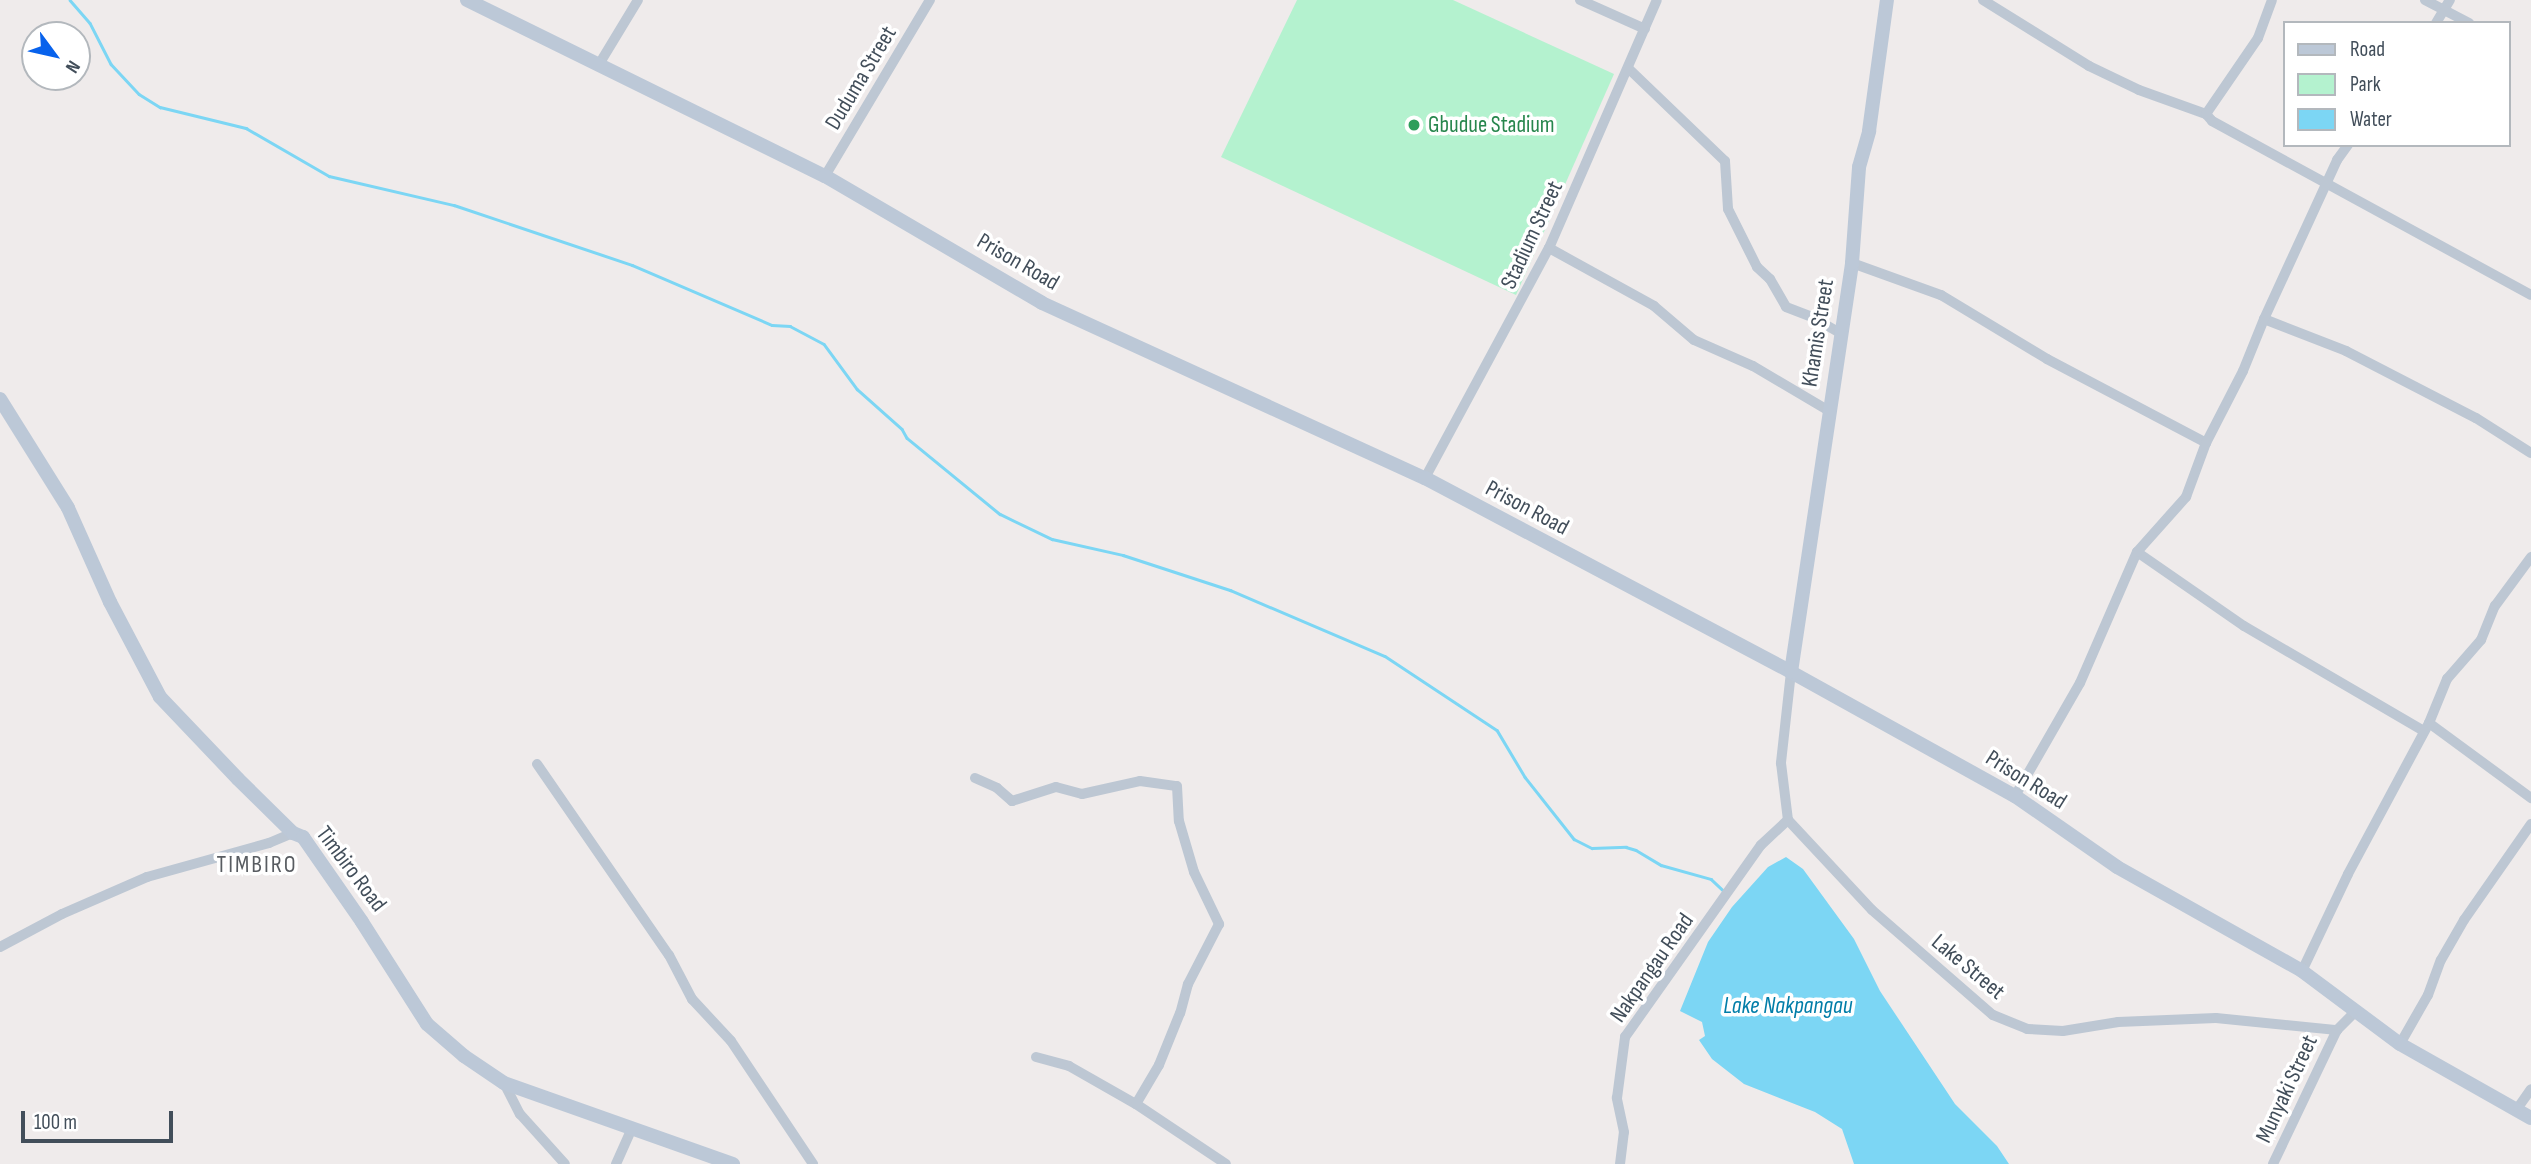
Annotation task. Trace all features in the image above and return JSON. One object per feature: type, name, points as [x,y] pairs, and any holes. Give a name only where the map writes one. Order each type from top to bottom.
[{"type":"street","name":"Prison Road","points":[[467,0],[825,176],[1042,303],[1425,478],[1791,672],[2015,796],[2117,867],[2302,971],[2400,1044],[2531,1118]]},
{"type":"street","points":[[598,66],[638,0]]},
{"type":"street","name":"Duduma Street","points":[[825,176],[930,0]]},
{"type":"street","points":[[1580,0],[1645,29]]},
{"type":"street","name":"Stadium Street","points":[[1425,478],[1549,248],[1657,0]]},
{"type":"street","name":"Khamis Street","points":[[1791,672],[1853,263],[1857,179],[1869,131],[1888,0]]},
{"type":"street","points":[[1983,0],[2088,66],[2140,90],[2206,114],[2212,121],[2531,295]]},
{"type":"street","points":[[2206,114],[2258,38],[2272,0]]},
{"type":"street","points":[[2425,0],[2465,21]]},
{"type":"street","points":[[2436,21],[2450,0]]},
{"type":"street","points":[[1629,69],[1726,161],[1728,209],[1757,267],[1770,279],[1786,307],[1814,318],[1842,334]]},
{"type":"street","points":[[2015,796],[2080,682],[2137,552],[2186,497],[2206,443],[2243,371],[2263,319],[2337,160],[2347,147]]},
{"type":"street","points":[[1549,248],[1654,306],[1694,340],[1753,366],[1829,411]]},
{"type":"street","points":[[1853,263],[1941,295],[2047,359],[2206,443]]},
{"type":"street","points":[[2263,319],[2346,351],[2476,418],[2531,453]]},
{"type":"street","name":"Timbiro Road","points":[[0,399],[68,508],[110,602],[160,696],[293,833],[303,837],[362,922],[427,1024],[464,1056],[504,1083],[733,1164]]},
{"type":"street","points":[[2137,552],[2244,626],[2426,727],[2531,798]]},
{"type":"street","points":[[2302,971],[2348,874],[2426,727],[2452,670],[2481,640],[2495,606],[2531,556]]},
{"type":"street","points":[[1788,820],[1781,763],[1791,672]]},
{"type":"street","points":[[537,764],[669,955],[692,999],[731,1041],[813,1164]]},
{"type":"street","points":[[975,778],[997,788],[1012,801],[1056,787],[1082,794],[1140,781],[1177,786],[1180,821],[1194,872],[1219,924],[1188,984],[1180,1013],[1159,1065],[1136,1104]]},
{"type":"street","name":"Lake Street","points":[[1788,820],[1872,910],[1947,978],[1993,1015],[2026,1029],[2063,1031],[2118,1021],[2216,1018],[2337,1030]]},
{"type":"street","name":"Nakpangau Road","points":[[1620,1164],[1624,1132],[1617,1098],[1625,1037],[1761,845],[1788,820]]},
{"type":"street","points":[[2400,1044],[2428,995],[2441,960],[2464,920],[2531,824]]},
{"type":"street","points":[[0,947],[62,914],[147,877],[269,843],[293,833]]},
{"type":"street","points":[[2337,1030],[2356,1011]]},
{"type":"street","name":"Munyaki Street","points":[[2273,1164],[2337,1030]]},
{"type":"street","points":[[1036,1057],[1069,1066],[1136,1104],[1226,1164]]},
{"type":"street","points":[[504,1083],[520,1114],[565,1164]]},
{"type":"street","points":[[2517,1109],[2531,1089]]},
{"type":"street","points":[[616,1164],[631,1130]]},
{"type":"green space","name":"Gbudue Stadium","points":[[1297,0],[1453,0],[1614,74],[1516,295],[1221,157]]},
{"type":"water","name":"Lake Nakpangau","points":[[1786,857],[1803,869],[1854,939],[1880,991],[1955,1104],[1997,1146],[2009,1164],[1854,1164],[1842,1129],[1815,1112],[1744,1084],[1712,1059],[1699,1040],[1705,1036],[1702,1022],[1680,1011],[1708,942],[1732,907],[1768,867]]},
{"type":"waterway","points":[[70,0],[90,23],[111,64],[139,94],[160,107],[246,128],[329,176],[454,205],[632,265],[772,325],[790,326],[824,344],[857,389],[902,429],[907,438],[1000,514],[1052,539],[1123,555],[1230,590],[1385,656],[1497,730],[1525,777],[1574,839],[1592,848],[1626,847],[1636,850],[1661,865],[1711,879],[1724,891]]},
{"type":"place","name":"Gbudue Stadium","points":[[1414,125]]},
{"type":"district","name":"TIMBIRO","points":[[257,865]]}]
